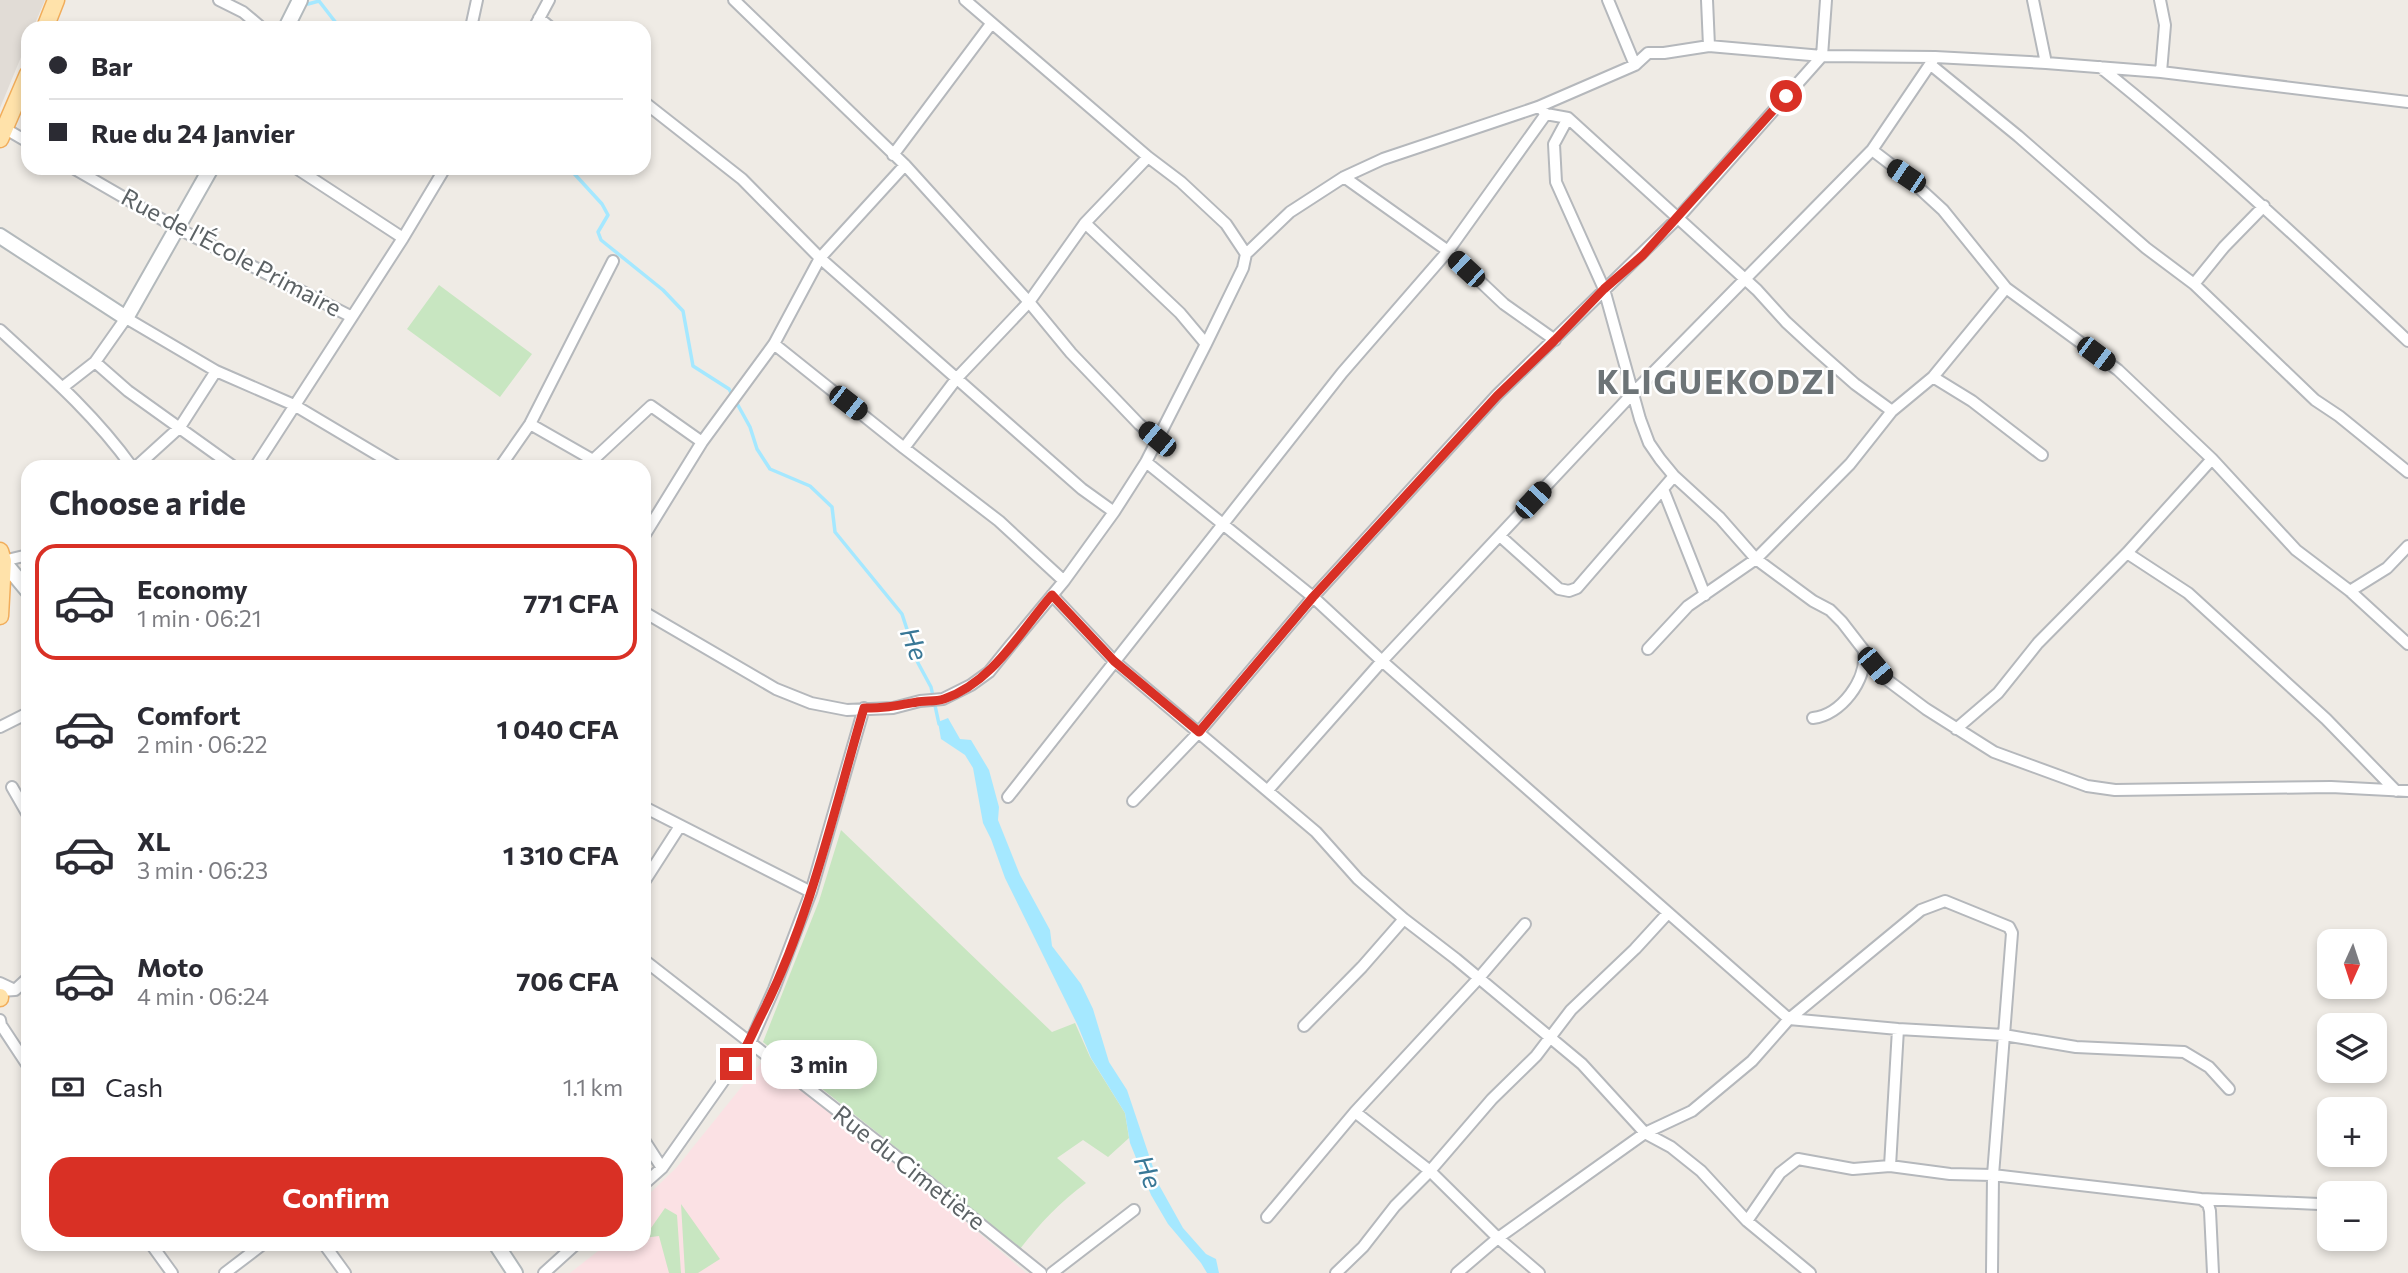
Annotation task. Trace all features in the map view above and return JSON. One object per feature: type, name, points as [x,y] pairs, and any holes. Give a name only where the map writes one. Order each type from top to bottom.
[{"type":"main road","points":[[48,21],[56,0]]},
{"type":"main road","points":[[290,21],[300,0]]},
{"type":"main road","points":[[2,133],[21,90]]},
{"type":"main road","points":[[0,236],[126,318],[207,175]]},
{"type":"main road","points":[[2,556],[21,582]]},
{"type":"main road","points":[[0,616],[2,556]]},
{"type":"main road","points":[[500,1251],[514,1273]]},
{"type":"street","points":[[219,0],[243,12],[254,21]]},
{"type":"street","points":[[472,21],[477,0]]},
{"type":"street","points":[[537,21],[549,0]]},
{"type":"street","points":[[734,0],[905,165],[1029,302],[1071,353],[1139,424],[1157,439]]},
{"type":"street","points":[[965,0],[1148,157],[1181,182],[1226,223],[1246,254]]},
{"type":"street","points":[[1608,0],[1635,65]]},
{"type":"street","points":[[1707,0],[1709,46]]},
{"type":"street","points":[[1133,801],[1199,732],[1313,597],[1497,396],[1604,289],[1643,255],[1822,56],[1826,0]]},
{"type":"street","points":[[2033,0],[2046,63]]},
{"type":"street","points":[[2160,0],[2165,25],[2161,72]]},
{"type":"street","points":[[893,155],[991,24]]},
{"type":"street","points":[[651,616],[776,690],[810,703],[847,710],[893,708],[937,700],[971,685],[989,672],[1064,581],[1114,512],[1146,462],[1243,268],[1246,254],[1290,212],[1344,177],[1383,159],[1542,110],[1635,65],[1648,53],[1709,46],[1822,56],[2046,63],[2161,72],[2408,102]]},
{"type":"street","points":[[1268,790],[1382,661],[1634,392],[1871,150],[1933,61]]},
{"type":"street","points":[[1933,61],[2146,248],[2194,284],[2315,400],[2408,472]]},
{"type":"street","points":[[2100,67],[2173,125],[2408,341]]},
{"type":"street","points":[[651,108],[742,179],[820,258],[1082,489],[1114,512]]},
{"type":"street","points":[[1542,110],[1568,118],[1679,217],[1812,346],[1855,384],[1892,411]]},
{"type":"street","points":[[1008,797],[1342,373],[1448,251],[1542,110]]},
{"type":"street","points":[[1568,118],[1554,144],[1556,182],[1604,289],[1649,443],[1674,476],[1720,518],[1756,559],[1813,601],[1830,610],[1886,679],[1956,729],[1994,752],[2087,786],[2115,790],[2331,787],[2402,791]]},
{"type":"street","points":[[2,133],[21,140]]},
{"type":"street","points":[[1871,150],[1943,209],[2006,288],[2118,370],[2213,459],[2296,550],[2350,591],[2408,644]]},
{"type":"street","points":[[904,448],[957,377],[1029,302],[1085,223],[1148,157]]},
{"type":"street","points":[[651,525],[702,442],[774,344],[820,258],[905,165]]},
{"type":"street","name":"Rue de l'École Primaire","points":[[85,175],[175,227],[352,317]]},
{"type":"street","points":[[307,175],[403,238]]},
{"type":"street","points":[[259,460],[441,175]]},
{"type":"street","points":[[1344,177],[1448,251],[1504,304],[1555,340]]},
{"type":"street","points":[[2194,284],[2224,247],[2264,206]]},
{"type":"street","points":[[1085,223],[1180,313],[1206,344]]},
{"type":"street","points":[[505,460],[530,424],[613,261]]},
{"type":"street","points":[[1648,649],[1688,606],[1756,559],[1850,464],[1892,411],[1933,377],[2006,288]]},
{"type":"street","points":[[63,387],[95,362],[126,318],[216,371],[294,405],[386,460]]},
{"type":"street","points":[[0,330],[63,387],[128,460]]},
{"type":"street","points":[[774,344],[999,521],[1064,581]]},
{"type":"street","points":[[95,362],[128,391],[225,460]]},
{"type":"street","points":[[142,460],[180,427],[216,371]]},
{"type":"street","points":[[1933,377],[1972,401],[2042,455]]},
{"type":"street","points":[[595,460],[651,406],[702,442]]},
{"type":"street","points":[[530,424],[585,460]]},
{"type":"street","points":[[1956,729],[1998,694],[2038,643],[2127,553],[2213,459]]},
{"type":"street","points":[[1146,462],[1313,597],[1382,661],[1789,1019],[2004,1035],[2076,1047],[2185,1052],[2209,1068],[2229,1089]]},
{"type":"street","points":[[1500,536],[1559,589],[1569,591],[1577,588],[1674,476]]},
{"type":"street","points":[[1663,489],[1705,595]]},
{"type":"street","points":[[2350,591],[2386,568],[2408,546]]},
{"type":"street","points":[[2127,553],[2188,593],[2402,791]]},
{"type":"street","points":[[2,556],[21,555]]},
{"type":"street","points":[[1052,595],[1114,661],[1316,832],[1358,879],[1404,919],[1582,1064],[1645,1133],[1671,1147],[1701,1171],[1747,1221],[1810,1273]]},
{"type":"street","points":[[1813,718],[1824,717],[1835,710],[1852,691],[1865,666],[1864,653]]},
{"type":"street","points":[[651,1178],[662,1168],[750,1043],[786,962],[811,892],[864,708]]},
{"type":"street","points":[[0,727],[21,716]]},
{"type":"street","points":[[12,787],[21,803]]},
{"type":"street","points":[[651,811],[811,892]]},
{"type":"street","points":[[651,871],[680,827]]},
{"type":"street","points":[[1457,1273],[1498,1238],[1645,1133],[1692,1111],[1752,1061],[1789,1019],[1921,910],[1945,901],[2003,924],[2012,933],[1993,1175],[1992,1273]]},
{"type":"street","points":[[1336,1273],[1363,1247],[1395,1206],[1430,1171],[1492,1099],[1536,1056],[1571,1010],[1635,950],[1668,913]]},
{"type":"street","points":[[1304,1026],[1404,919]]},
{"type":"street","points":[[1267,1217],[1355,1112],[1525,924]]},
{"type":"street","name":"Rue du Cimetière","points":[[651,965],[1041,1273]]},
{"type":"street","points":[[0,983],[15,990]]},
{"type":"street","points":[[0,991],[15,990],[21,984]]},
{"type":"street","points":[[0,1023],[21,1055]]},
{"type":"street","points":[[1890,1166],[1898,1029]]},
{"type":"street","points":[[1355,1112],[1430,1171],[1498,1238],[1539,1273]]},
{"type":"street","points":[[651,1151],[662,1168]]},
{"type":"street","points":[[1747,1221],[1780,1173],[1798,1159],[1853,1169],[1890,1166],[2201,1199],[2317,1205]]},
{"type":"street","points":[[2201,1199],[2208,1204],[2210,1211],[2213,1273]]},
{"type":"street","points":[[1052,1273],[1134,1209]]},
{"type":"street","points":[[156,1251],[172,1273]]},
{"type":"street","points":[[225,1273],[254,1251]]},
{"type":"street","points":[[329,1251],[345,1273]]},
{"type":"street","points":[[544,1273],[568,1251]]},
{"type":"shaded area","points":[[0,0],[45,0],[36,21],[21,21],[21,57],[0,108]]},
{"type":"shaded area","points":[[768,1054],[1026,1273],[570,1273],[598,1251],[651,1251],[651,1192],[677,1167]]},
{"type":"green space","points":[[439,285],[532,354],[500,397],[407,329]]},
{"type":"green space","points":[[841,830],[1052,1032],[1075,1023],[1090,1057],[1125,1113],[1129,1138],[1108,1157],[1083,1140],[1057,1158],[1086,1183],[1051,1213],[1020,1249],[763,1042],[819,901]]},
{"type":"green space","points":[[681,1204],[720,1259],[698,1273],[685,1273]]},
{"type":"green space","points":[[665,1208],[677,1215],[681,1273],[669,1273],[659,1236],[651,1237],[651,1228]]},
{"type":"water","points":[[948,718],[960,739],[971,740],[989,770],[999,807],[998,820],[1020,875],[1050,930],[1052,946],[1081,984],[1093,1009],[1109,1062],[1127,1090],[1159,1185],[1183,1228],[1206,1254],[1216,1259],[1219,1273],[1207,1273],[1168,1224],[1151,1195],[1130,1143],[1125,1113],[1091,1058],[1005,878],[983,823],[973,768],[965,755],[941,739],[938,722]]},
{"type":"waterway","name":"He","points":[[304,0],[308,4],[319,1],[335,21]]},
{"type":"waterway","name":"He","points":[[575,175],[602,204],[608,215],[598,232],[601,240],[663,290],[683,311],[693,366],[729,389],[750,427],[757,449],[770,469],[810,486],[832,507],[835,532],[902,614],[918,663],[931,687],[939,724]]},
{"type":"district","name":"KLIGUEKODZI","points":[[1717,383]]},
{"type":"route","points":[[736,1064],[750,1043],[786,962],[811,892],[864,708],[893,708],[920,701],[943,699],[971,685],[989,672],[1052,595],[1114,661],[1199,732],[1313,597],[1497,396],[1604,289],[1643,255],[1786,96]]}]
